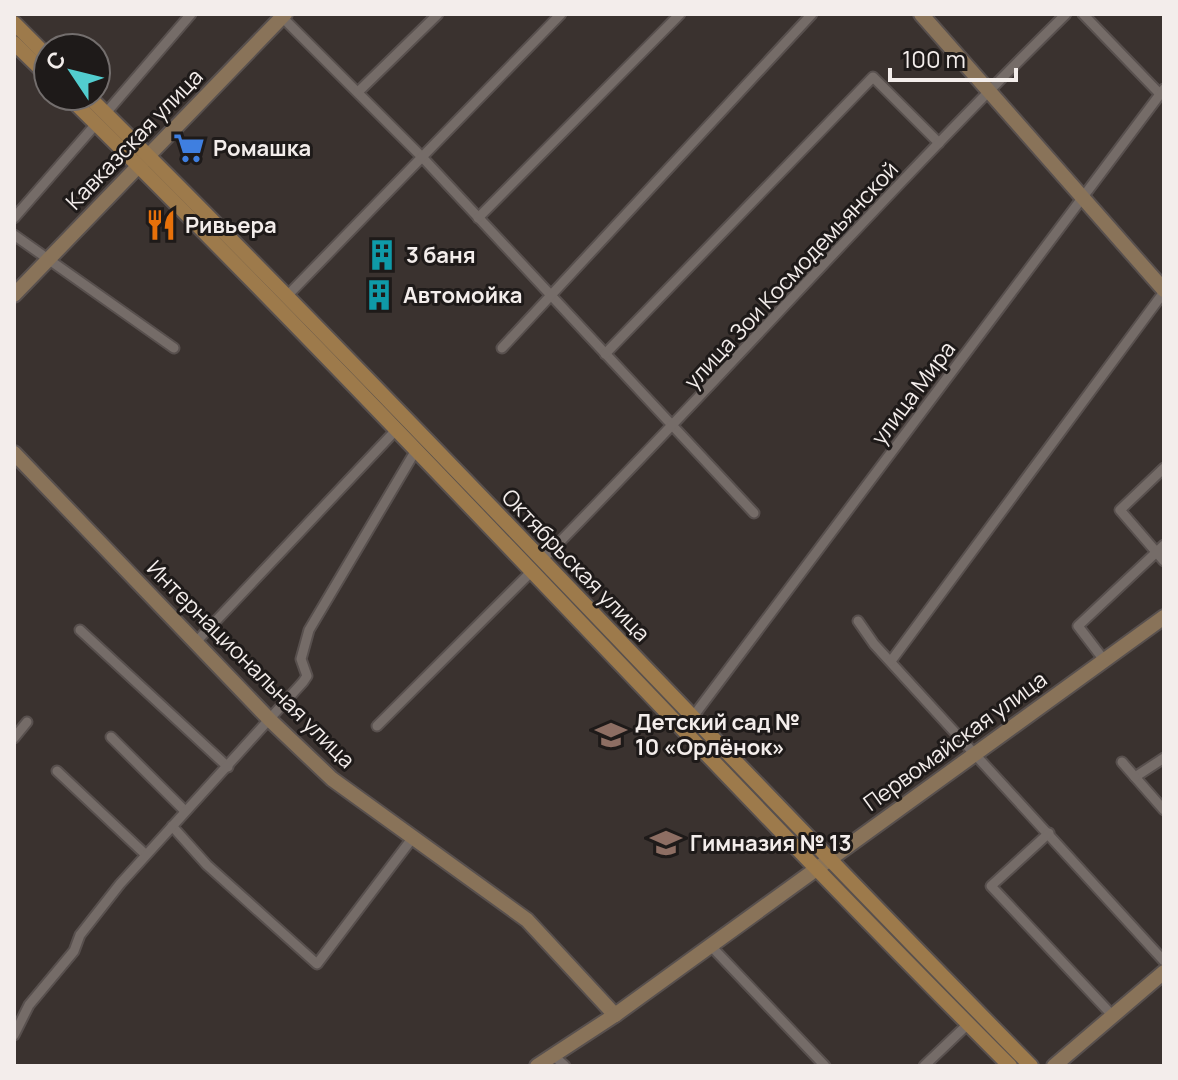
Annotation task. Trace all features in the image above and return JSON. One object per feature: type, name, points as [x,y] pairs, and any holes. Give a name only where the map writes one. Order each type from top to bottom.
[{"type":"main road","points":[[14,23],[32,41]]},
{"type":"main road","points":[[14,43],[32,60]]},
{"type":"main road","name":"Октябрьская улица","points":[[91,112],[287,296],[537,566],[1010,1066]]},
{"type":"main road","name":"Октябрьская улица","points":[[97,112],[101,119]]},
{"type":"main road","name":"Октябрьская улица","points":[[144,161],[396,430],[692,718],[822,865],[1031,1066]]},
{"type":"street","points":[[14,218],[191,14]]},
{"type":"street","points":[[358,92],[438,14]]},
{"type":"street","points":[[287,296],[561,14]]},
{"type":"street","points":[[478,218],[680,14]]},
{"type":"street","points":[[502,348],[812,14]]},
{"type":"street","points":[[891,661],[1164,291],[1081,199],[990,89],[921,14]]},
{"type":"street","name":"улица Зои Космодемьянской","points":[[377,726],[673,428],[990,89],[1066,14]]},
{"type":"street","points":[[1083,14],[1162,92]]},
{"type":"street","points":[[282,15],[422,157],[754,513]]},
{"type":"street","name":"Кавказская улица","points":[[14,295],[282,15]]},
{"type":"street","points":[[605,354],[873,77],[939,143]]},
{"type":"street","name":"улица Мира","points":[[692,718],[1162,92]]},
{"type":"street","points":[[14,235],[174,348]]},
{"type":"street","points":[[196,642],[396,430]]},
{"type":"street","points":[[14,1035],[29,1005],[74,951],[80,935],[145,854],[228,767],[307,676],[301,659],[309,630],[416,450]]},
{"type":"street","name":"Интернациональная улица","points":[[14,453],[270,720],[332,779],[527,920],[615,1015]]},
{"type":"street","points":[[1164,468],[1120,510],[1160,548],[1164,561]]},
{"type":"street","points":[[1104,660],[1078,626],[1160,548]]},
{"type":"street","name":"Первомайская улица","points":[[537,1066],[615,1015],[1164,617]]},
{"type":"street","points":[[858,621],[1164,961]]},
{"type":"street","points":[[80,630],[228,767]]},
{"type":"street","points":[[14,738],[27,722]]},
{"type":"street","points":[[111,737],[185,811]]},
{"type":"street","points":[[1135,777],[1164,758]]},
{"type":"street","points":[[1122,762],[1164,810]]},
{"type":"street","points":[[57,771],[145,854]]},
{"type":"street","points":[[172,826],[207,865],[317,964],[414,836]]},
{"type":"street","points":[[1049,833],[991,886],[1113,1016]]},
{"type":"street","points":[[710,945],[825,1066]]},
{"type":"street","points":[[1054,1066],[1164,972]]},
{"type":"street","points":[[924,1066],[968,1024]]},
{"type":"street","points":[[553,1055],[565,1066]]},
{"type":"place","name":"Ромашка","points":[[189,148]]},
{"type":"place","name":"Ривьера","points":[[161,225]]},
{"type":"place","name":"3 баня","points":[[382,255]]},
{"type":"place","name":"Автомойка","points":[[379,295]]},
{"type":"place","name":"Детский сад № 10 «Орлёнок»","points":[[611,735]]},
{"type":"place","name":"Гимназия № 13","points":[[666,843]]}]
